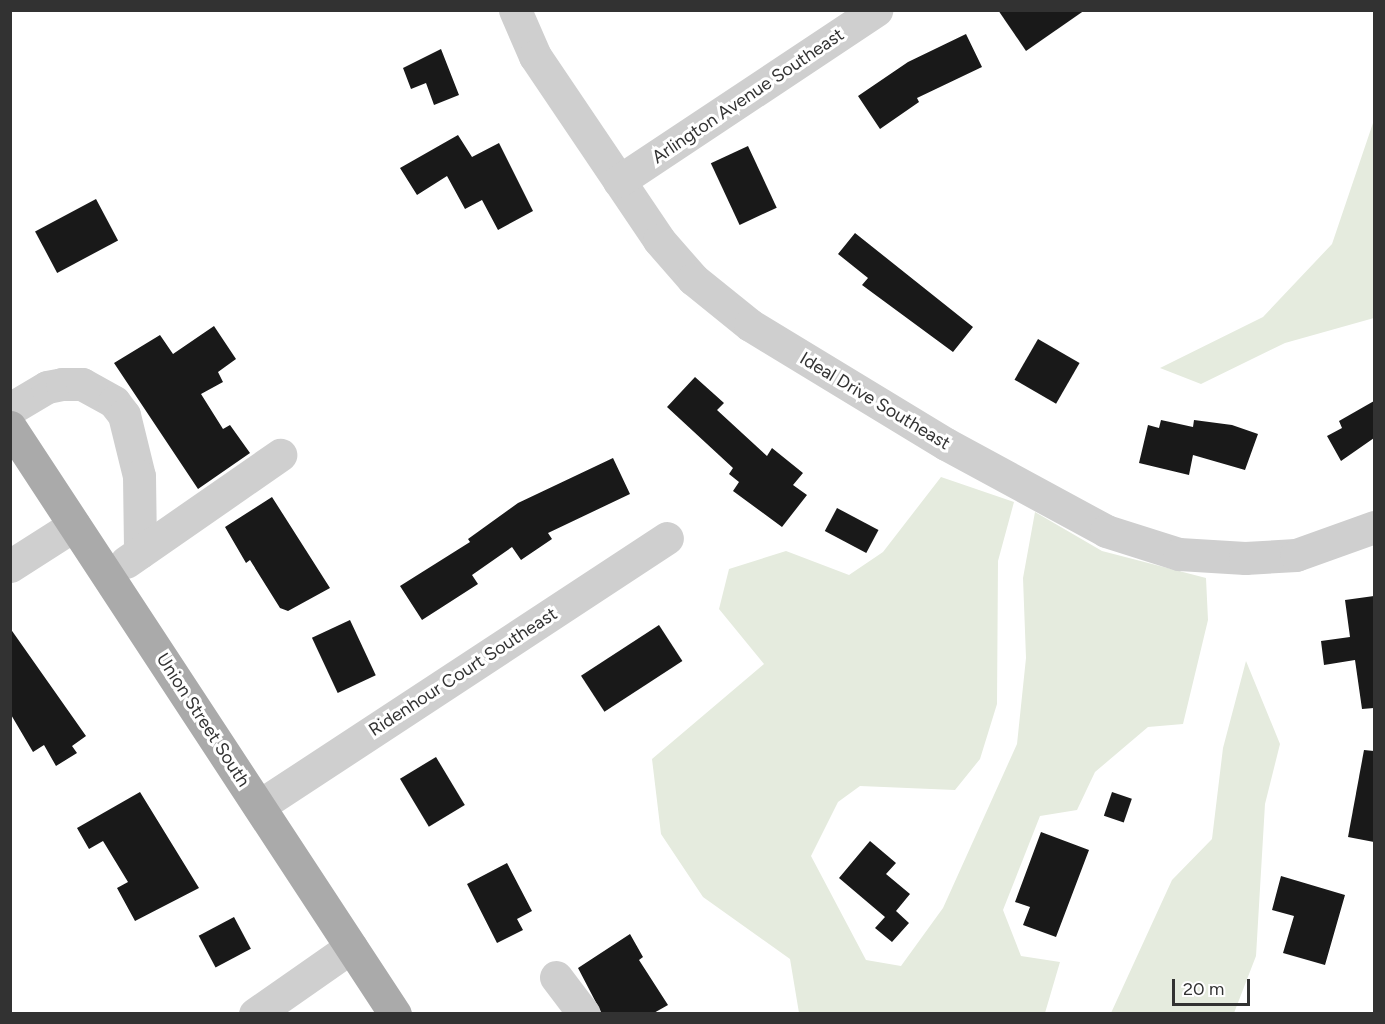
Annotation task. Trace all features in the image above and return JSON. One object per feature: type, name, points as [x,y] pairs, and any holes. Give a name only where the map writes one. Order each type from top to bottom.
[{"type":"main road","name":"Union Street South","points":[[10,427],[395,1014]]},
{"type":"street","name":"Ideal Drive Southeast","points":[[515,10],[535,56],[619,181],[693,279],[750,325],[946,444],[1106,531],[1179,554],[1245,558],[1296,555],[1374,527]]},
{"type":"street","name":"Arlington Avenue Southeast","points":[[619,181],[876,10]]},
{"type":"street","points":[[10,409],[47,387],[62,384],[82,384],[114,402],[124,415],[139,476],[140,552]]},
{"type":"street","points":[[107,574],[280,455]]},
{"type":"street","points":[[10,567],[74,525]]},
{"type":"street","name":"Ridenhour Court Southeast","points":[[259,806],[667,538]]},
{"type":"street","points":[[255,1014],[351,947]]},
{"type":"street","points":[[556,977],[584,1014]]},
{"type":"shaded area","points":[[1374,120],[1374,318],[1285,343],[1201,384],[1160,368],[1263,317],[1332,244]]},
{"type":"shaded area","points":[[941,477],[1014,502],[998,561],[997,704],[980,759],[955,790],[860,786],[838,802],[811,856],[866,960],[901,966],[943,908],[1017,744],[1026,658],[1023,578],[1035,512],[1102,551],[1206,578],[1208,620],[1183,724],[1148,727],[1095,772],[1077,810],[1040,816],[1003,910],[1021,956],[1060,962],[1045,1013],[799,1013],[790,959],[703,897],[661,834],[652,759],[764,664],[719,609],[729,569],[786,551],[849,575],[883,552]]},
{"type":"shaded area","points":[[1246,661],[1280,744],[1265,804],[1256,956],[1234,1013],[1111,1013],[1172,880],[1212,839],[1223,748]]},
{"type":"building","points":[[998,10],[1085,10],[1026,51]]},
{"type":"building","points":[[966,34],[982,67],[917,98],[919,102],[880,129],[858,96],[908,62]]},
{"type":"building","points":[[441,49],[459,95],[434,105],[426,83],[411,89],[403,68]]},
{"type":"building","points":[[458,135],[472,157],[499,143],[533,211],[498,230],[482,200],[465,209],[447,176],[417,195],[400,168]]},
{"type":"building","points":[[748,146],[777,208],[740,225],[711,163]]},
{"type":"building","points":[[96,199],[118,240],[57,273],[35,231]]},
{"type":"building","points":[[855,233],[973,327],[953,352],[862,285],[868,278],[838,254]]},
{"type":"building","points":[[214,326],[236,359],[218,372],[223,382],[201,394],[223,429],[230,425],[250,453],[198,489],[114,363],[160,335],[173,354]]},
{"type":"building","points":[[1038,339],[1080,363],[1056,404],[1014,380]]},
{"type":"building","points":[[695,377],[724,403],[717,410],[767,456],[772,448],[803,473],[793,485],[807,495],[782,527],[733,491],[739,482],[729,474],[733,468],[667,407]]},
{"type":"building","points":[[1374,401],[1374,438],[1341,461],[1327,436],[1342,428],[1339,421]]},
{"type":"building","points":[[1161,420],[1193,427],[1194,420],[1232,425],[1258,434],[1245,470],[1193,455],[1189,475],[1139,463],[1148,425],[1159,428]]},
{"type":"building","points":[[613,458],[630,494],[548,533],[552,539],[521,560],[512,547],[472,575],[478,584],[422,620],[400,586],[470,542],[468,539],[518,503]]},
{"type":"building","points":[[272,497],[330,588],[288,611],[280,608],[250,560],[246,563],[225,527]]},
{"type":"building","points":[[837,508],[878,530],[866,553],[825,531]]},
{"type":"building","points":[[1374,596],[1374,708],[1362,709],[1355,660],[1324,665],[1321,641],[1350,637],[1345,600]]},
{"type":"building","points":[[350,620],[376,675],[338,693],[312,638]]},
{"type":"building","points":[[659,625],[682,661],[604,712],[581,676]]},
{"type":"building","points":[[10,628],[86,736],[72,746],[77,753],[56,766],[44,745],[33,752],[10,713]]},
{"type":"building","points":[[1364,750],[1374,751],[1374,842],[1348,837]]},
{"type":"building","points":[[436,757],[465,805],[429,827],[400,779]]},
{"type":"building","points":[[140,792],[199,888],[135,921],[117,888],[128,882],[103,841],[89,849],[77,828]]},
{"type":"building","points":[[1112,792],[1132,799],[1124,822],[1104,816]]},
{"type":"building","points":[[1041,832],[1089,850],[1056,937],[1023,925],[1030,907],[1015,902]]},
{"type":"building","points":[[870,841],[896,863],[886,874],[910,894],[896,911],[909,923],[892,942],[875,928],[885,917],[839,878]]},
{"type":"building","points":[[507,863],[532,911],[517,919],[523,930],[497,943],[467,884]]},
{"type":"building","points":[[1281,876],[1345,895],[1325,965],[1283,953],[1294,916],[1272,910]]},
{"type":"building","points":[[234,917],[251,949],[216,968],[199,936]]},
{"type":"building","points":[[630,934],[643,957],[639,960],[668,1005],[652,1014],[602,1014],[578,968]]}]
